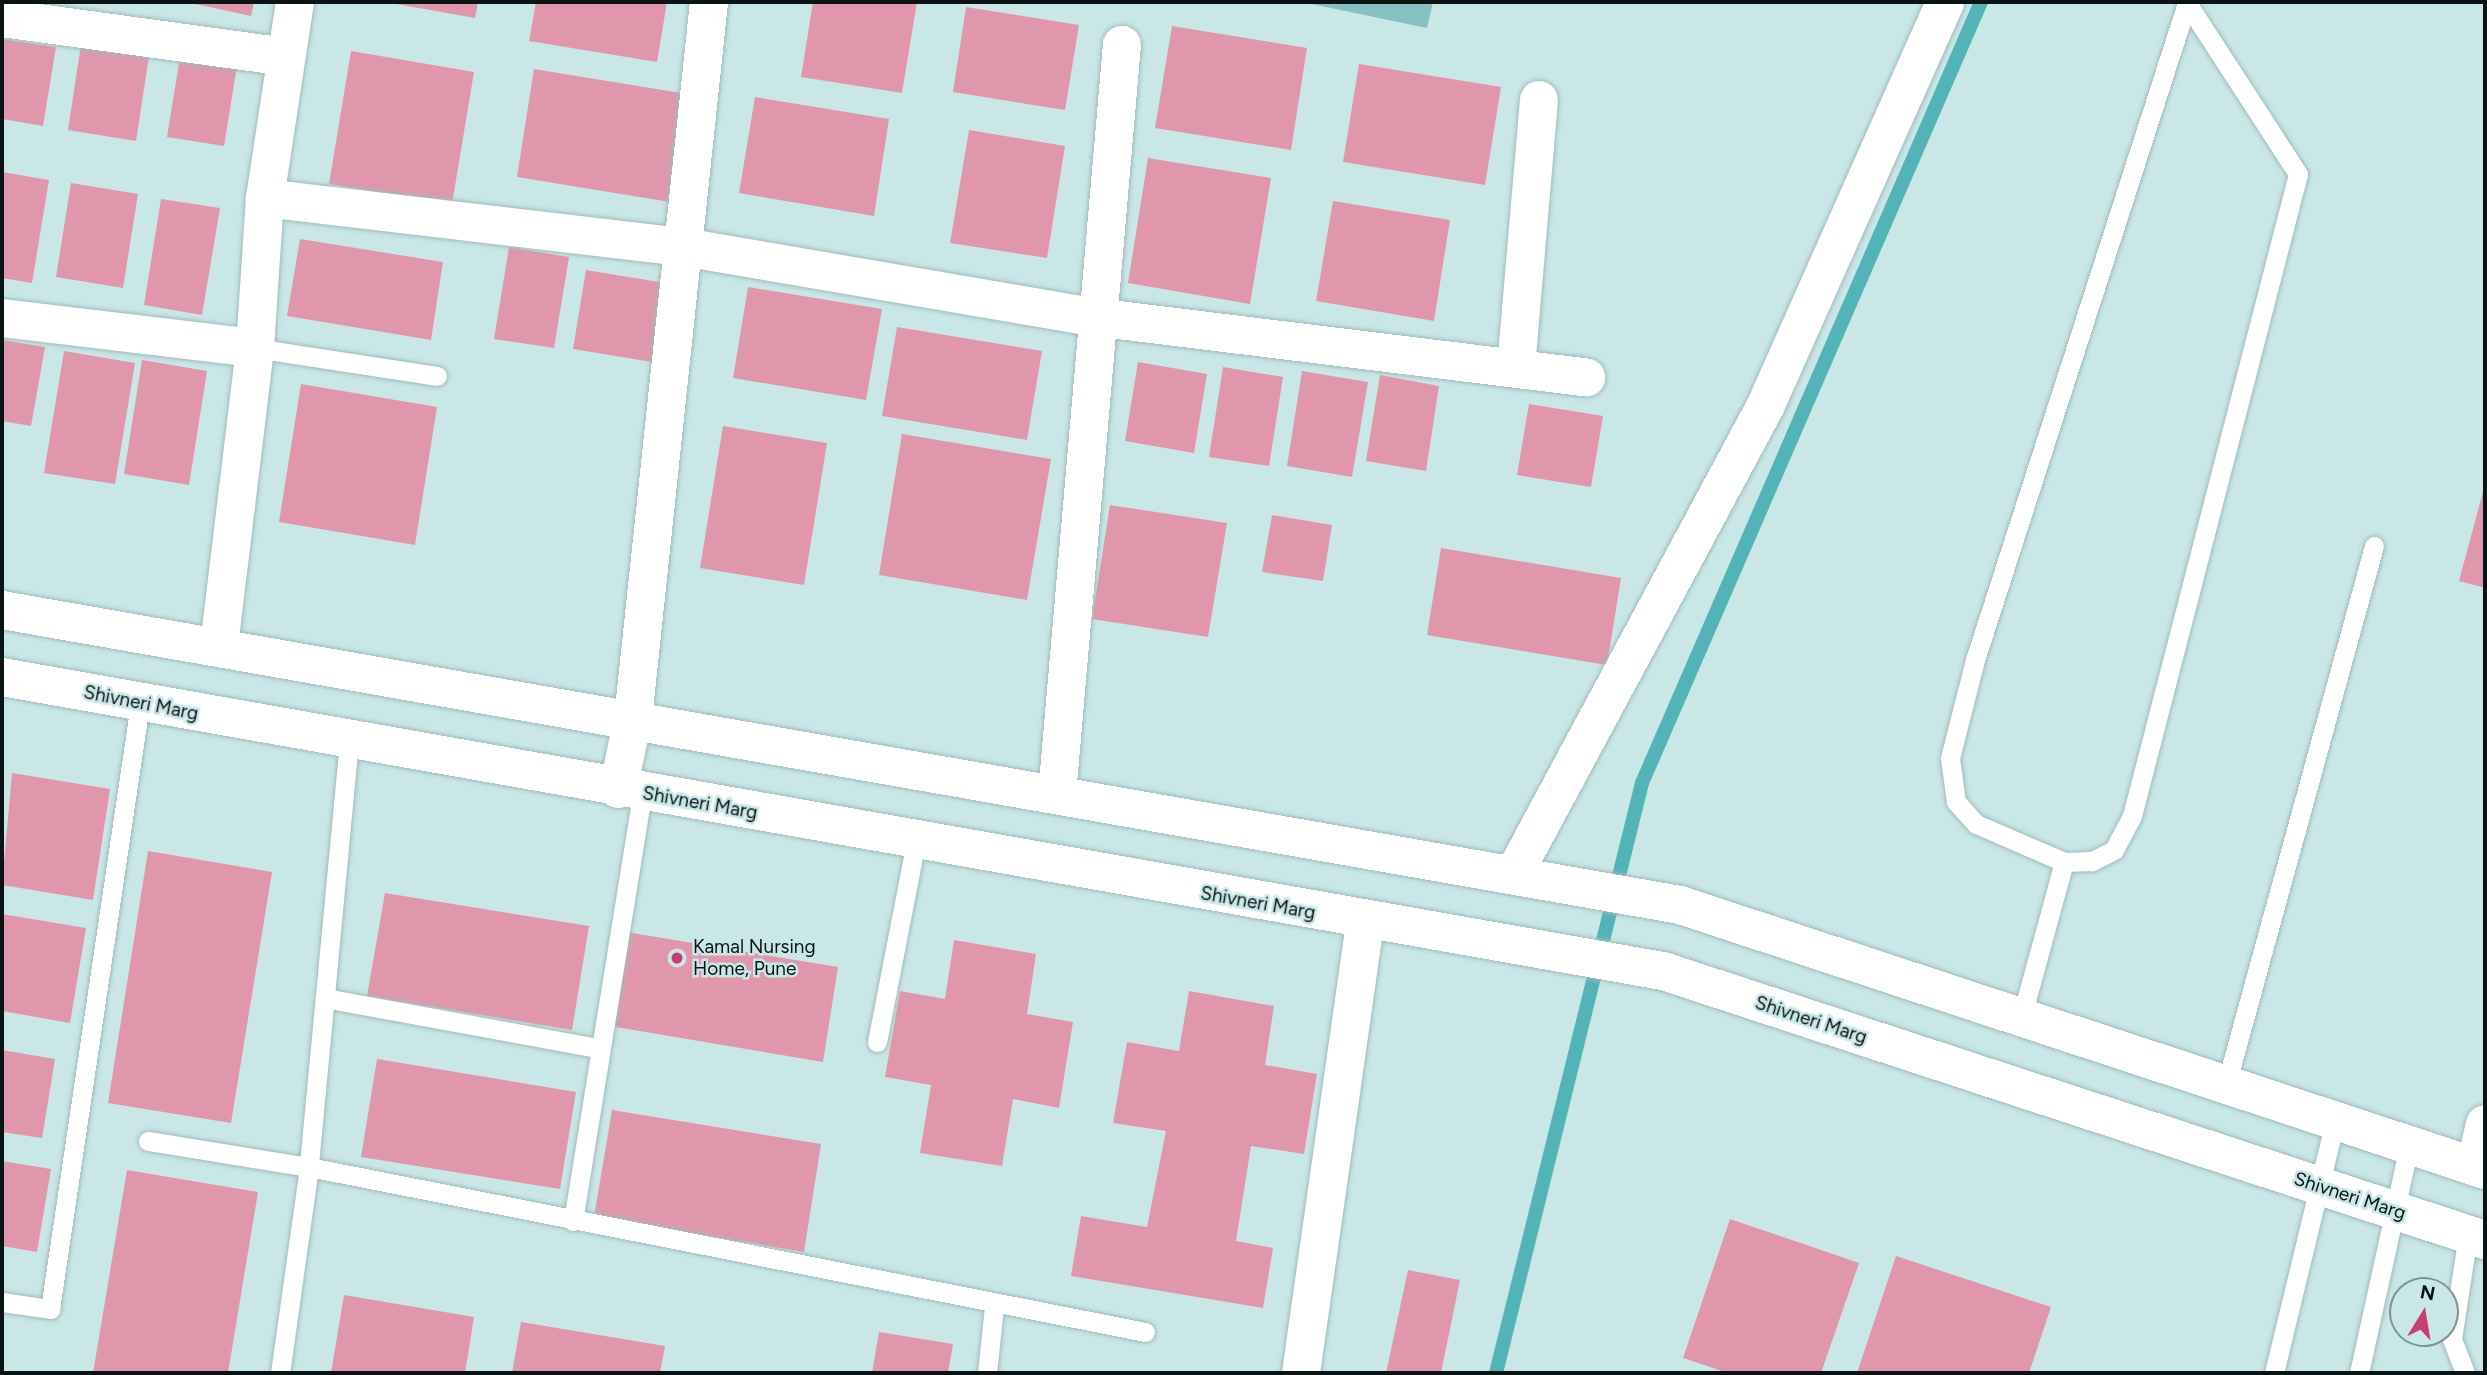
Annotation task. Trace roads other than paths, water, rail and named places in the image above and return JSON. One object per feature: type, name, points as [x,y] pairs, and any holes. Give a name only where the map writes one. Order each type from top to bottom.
[{"type":"street","points":[[219,646],[255,348],[265,198],[295,2]]},
{"type":"street","points":[[630,791],[633,719],[709,2]]},
{"type":"street","points":[[1514,874],[1765,407],[1945,2]]},
{"type":"street","points":[[2,18],[285,57]]},
{"type":"street","points":[[1057,795],[1094,317],[1122,45]]},
{"type":"street","points":[[1516,368],[1539,100]]},
{"type":"street","points":[[265,198],[682,247],[1094,317],[1586,377]]},
{"type":"street","points":[[2,318],[255,348]]},
{"type":"street","points":[[2,610],[219,646],[1679,905],[2480,1168],[2485,1124]]},
{"type":"street","name":"Shivneri Marg","points":[[2,677],[140,704],[1365,922],[1663,971],[2477,1237]]},
{"type":"street","points":[[1301,1373],[1365,922]]},
{"type":"lane","points":[[2187,3],[2298,174],[2132,816],[2114,850],[2092,862],[2064,862],[1976,824],[1956,802],[1950,758],[1975,660],[2187,3]]},
{"type":"lane","points":[[255,348],[437,376]]},
{"type":"lane","points":[[2226,1085],[2374,546]]},
{"type":"lane","points":[[2,1302],[51,1309],[140,704]]},
{"type":"lane","points":[[279,1373],[309,1167],[349,741]]},
{"type":"lane","points":[[573,1221],[630,791]]},
{"type":"lane","points":[[877,1042],[916,842]]},
{"type":"lane","points":[[2021,1018],[2064,862]]},
{"type":"lane","points":[[324,998],[598,1048]]},
{"type":"lane","points":[[2274,1373],[2317,1186],[2335,1121]]},
{"type":"lane","points":[[148,1141],[309,1167],[994,1306],[1145,1332]]},
{"type":"lane","points":[[2359,1373],[2392,1210],[2409,1145]]},
{"type":"lane","points":[[2465,1373],[2452,1339],[2477,1237]]},
{"type":"lane","points":[[987,1373],[994,1306]]},
{"type":"waterway","points":[[1496,1373],[1642,783],[1981,2]]},
{"type":"place","name":"Kamal Nursing Home, Pune","points":[[677,958]]}]
